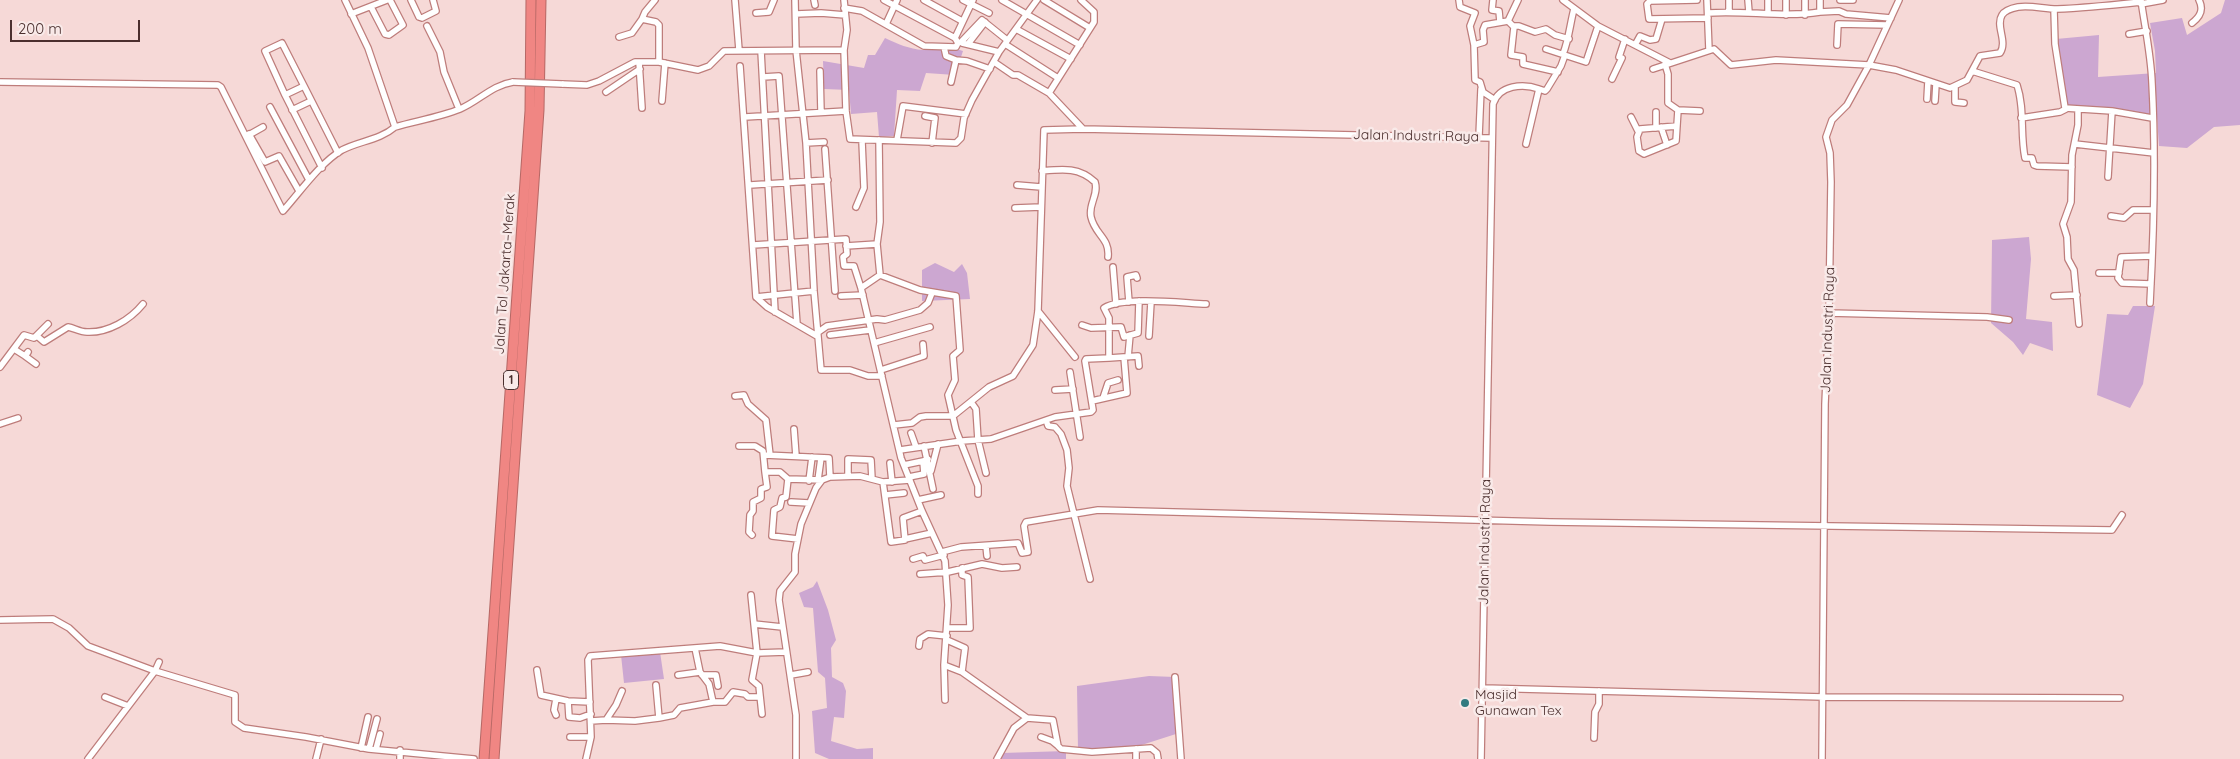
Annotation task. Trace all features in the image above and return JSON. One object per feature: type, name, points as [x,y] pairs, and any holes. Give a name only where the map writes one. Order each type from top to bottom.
[{"type":"highway","name":"Jalan Tol Jakarta–Merak","points":[[484,759],[530,111],[531,0]]},
{"type":"highway","name":"Jalan Tol Jakarta–Merak","points":[[494,759],[539,110],[541,0]]},
{"type":"street","points":[[345,0],[368,48],[395,127]]},
{"type":"street","points":[[351,14],[389,0],[403,25],[389,34],[385,34],[371,7]]},
{"type":"street","points":[[412,0],[419,17],[422,18],[436,10],[433,0]]},
{"type":"street","points":[[619,37],[632,33],[655,0]]},
{"type":"street","points":[[736,0],[739,50]]},
{"type":"street","points":[[756,13],[769,12],[774,0]]},
{"type":"street","points":[[795,0],[796,50],[806,143],[814,291],[821,370],[850,370],[868,376],[882,373],[924,356],[923,344]]},
{"type":"street","points":[[844,0],[847,30],[844,50],[848,136],[852,140],[862,141],[897,140],[932,143],[959,141],[966,114],[999,52],[1037,0]]},
{"type":"street","points":[[844,8],[862,11],[924,46],[957,46],[958,43],[955,38],[896,3],[884,0]]},
{"type":"street","points":[[924,0],[973,28]]},
{"type":"street","points":[[963,0],[972,2],[989,13]]},
{"type":"street","points":[[1002,0],[1080,45]]},
{"type":"street","points":[[1044,0],[1090,28]]},
{"type":"street","points":[[1049,93],[1095,18],[1094,12],[1082,0]]},
{"type":"street","points":[[1459,0],[1460,7],[1475,13],[1470,26],[1474,45],[1475,80],[1481,84],[1479,136]]},
{"type":"street","points":[[1493,0],[1492,10],[1499,11],[1500,22]]},
{"type":"street","points":[[1508,21],[1518,0]]},
{"type":"street","points":[[1563,0],[1598,26],[1625,39],[1667,64]]},
{"type":"street","points":[[1697,0],[1648,2],[1649,19],[1708,16],[1729,12],[1786,15],[1839,11],[1846,14],[1891,18]]},
{"type":"street","points":[[1707,0],[1709,50]]},
{"type":"street","points":[[1728,0],[1729,12]]},
{"type":"street","points":[[1748,0],[1749,12]]},
{"type":"street","points":[[1768,0],[1768,14]]},
{"type":"street","points":[[1786,0],[1786,15]]},
{"type":"street","points":[[1805,0],[1806,14]]},
{"type":"street","points":[[1820,0],[1820,12]]},
{"type":"street","points":[[1839,11],[1840,0],[1853,0]]},
{"type":"street","name":"Jalan Industri Raya","points":[[1822,759],[1825,404],[1829,313],[1831,182],[1830,153],[1826,137],[1832,120],[1847,105],[1869,65],[1899,0]]},
{"type":"street","points":[[1653,69],[1709,50],[1716,50],[1731,65],[1776,60],[1869,65],[1896,70],[1950,88],[1966,80],[1980,56],[2000,53],[2003,49],[2001,19],[2004,13],[2020,6],[2054,9],[2163,0]]},
{"type":"street","points":[[2192,23],[2200,17],[2202,9],[2199,0]]},
{"type":"street","points":[[955,38],[972,2]]},
{"type":"street","points":[[2141,2],[2147,32],[2152,84],[2154,153],[2150,303]]},
{"type":"street","points":[[886,24],[896,3]]},
{"type":"street","points":[[1492,138],[1495,100],[1508,89],[1518,85],[1529,85],[1546,90],[1558,72],[1569,39],[1568,27],[1574,9]]},
{"type":"street","points":[[2054,9],[2055,44],[2062,95],[2066,109]]},
{"type":"street","points":[[796,14],[821,13],[845,15]]},
{"type":"street","points":[[1635,45],[1640,36],[1653,41],[1656,39],[1662,18]]},
{"type":"street","points":[[642,19],[656,22],[659,25],[662,101]]},
{"type":"street","points":[[999,52],[962,41],[980,20],[985,22],[1006,42],[1058,78]]},
{"type":"street","points":[[1474,45],[1484,42],[1484,26],[1508,21],[1514,26],[1523,27],[1535,32],[1546,29],[1555,35],[1569,39]]},
{"type":"street","points":[[968,44],[985,22]]},
{"type":"street","points":[[1837,45],[1839,24],[1887,25]]},
{"type":"street","points":[[427,26],[440,52],[444,72],[460,109]]},
{"type":"street","points":[[1514,26],[1511,55],[1523,58],[1524,64],[1558,72]]},
{"type":"street","points":[[1546,49],[1564,54],[1582,63],[1586,62],[1598,26]]},
{"type":"street","points":[[1016,29],[1071,59]]},
{"type":"street","points":[[2129,34],[2147,32]]},
{"type":"street","points":[[1612,79],[1622,58],[1619,57],[1625,39]]},
{"type":"street","points":[[322,168],[292,110],[265,52],[266,50],[280,43],[283,44],[338,153]]},
{"type":"street","points":[[944,47],[946,56],[990,69]]},
{"type":"street","points":[[0,82],[216,84],[221,88],[247,135],[283,211],[310,180],[338,153],[387,134],[395,127],[460,109],[499,85],[513,82],[587,84],[599,82],[629,64],[640,62],[662,63],[698,70],[709,66],[721,52],[739,50],[844,50]]},
{"type":"street","points":[[762,50],[775,312]]},
{"type":"street","points":[[951,82],[956,60]]},
{"type":"street","points":[[640,62],[642,108]]},
{"type":"street","points":[[994,62],[1013,75],[1018,75],[1049,93],[1083,129]]},
{"type":"street","points":[[1667,64],[1668,103],[1678,110],[1700,111]]},
{"type":"street","points":[[740,66],[750,185],[756,297],[759,302],[775,312],[817,334]]},
{"type":"street","points":[[606,92],[640,69]]},
{"type":"street","points":[[820,71],[821,112]]},
{"type":"street","points":[[1972,72],[2017,85],[2025,158],[2032,158],[2034,165],[2037,166],[2072,166]]},
{"type":"street","points":[[763,77],[779,76],[797,324]]},
{"type":"street","points":[[1927,99],[1928,81]]},
{"type":"street","points":[[1935,101],[1936,84]]},
{"type":"street","points":[[285,95],[304,86]]},
{"type":"street","points":[[1955,86],[1955,102],[1964,103]]},
{"type":"street","points":[[1480,88],[1486,95],[1495,100]]},
{"type":"street","points":[[1526,144],[1539,89]]},
{"type":"street","points":[[292,110],[311,101]]},
{"type":"street","points":[[897,140],[903,106],[966,114]]},
{"type":"street","points":[[270,107],[310,180]]},
{"type":"street","points":[[2021,118],[2060,112],[2066,109],[2078,109],[2112,111],[2152,118]]},
{"type":"street","points":[[2078,109],[2072,166],[2071,202],[2063,224],[2067,237],[2068,259],[2074,270],[2080,324]]},
{"type":"street","points":[[1630,117],[1638,130],[1637,141],[1641,154],[1667,145],[1677,139],[1678,110]]},
{"type":"street","points":[[745,117],[846,111]]},
{"type":"street","points":[[2108,177],[2112,111]]},
{"type":"street","points":[[1656,112],[1658,128],[1667,145]]},
{"type":"street","points":[[925,116],[936,118],[932,143]]},
{"type":"street","points":[[1638,130],[1677,126]]},
{"type":"street","points":[[247,135],[263,128]]},
{"type":"street","name":"Jalan Industri Raya","points":[[953,416],[989,387],[1013,376],[1033,345],[1038,311],[1044,130],[1083,129],[1479,136],[1492,138],[1482,759]]},
{"type":"street","points":[[247,135],[265,162],[279,156],[299,192]]},
{"type":"street","points":[[879,140],[880,222],[877,244],[880,275]]},
{"type":"street","points":[[856,207],[864,188],[862,141]]},
{"type":"street","points":[[806,143],[824,142]]},
{"type":"street","points":[[2075,144],[2154,153]]},
{"type":"street","points":[[825,149],[835,290]]},
{"type":"street","points":[[1042,170],[1066,168],[1076,170],[1095,182],[1096,194],[1090,216],[1095,228],[1108,244],[1108,257]]},
{"type":"street","points":[[750,185],[828,180]]},
{"type":"street","points":[[1016,185],[1041,187]]},
{"type":"street","points":[[1015,208],[1041,207]]},
{"type":"street","points":[[2111,216],[2124,218],[2133,210],[2152,210]]},
{"type":"street","points":[[753,245],[846,239],[844,266],[854,266],[861,288],[904,464],[922,511],[943,553],[948,572],[947,638],[944,665],[945,700]]},
{"type":"street","points":[[846,246],[877,244]]},
{"type":"street","points":[[2151,284],[2122,283],[2118,278],[2121,257],[2152,256]]},
{"type":"street","points":[[1113,267],[1116,304]]},
{"type":"street","points":[[2099,273],[2119,272]]},
{"type":"street","points":[[1129,302],[1127,273],[1136,276],[1136,278]]},
{"type":"street","points":[[861,288],[880,275]]},
{"type":"street","points":[[880,275],[920,290],[956,296],[960,350],[953,356],[955,380],[948,393],[956,430],[962,441],[978,486],[978,494]]},
{"type":"street","points":[[756,297],[814,291]]},
{"type":"street","points":[[817,334],[827,326],[877,319],[885,320],[920,310],[928,303],[932,293]]},
{"type":"street","points":[[2054,296],[2077,294]]},
{"type":"street","points":[[841,296],[862,295]]},
{"type":"street","points":[[1082,325],[1091,328],[1110,329],[1121,327],[1124,337],[1130,335],[1139,331],[1138,301]]},
{"type":"street","points":[[1109,358],[1109,317],[1104,308],[1138,301],[1206,304]]},
{"type":"street","points":[[1149,336],[1150,302]]},
{"type":"street","points":[[37,336],[44,342],[68,327],[85,332],[109,329],[138,310],[143,304]]},
{"type":"street","points":[[1038,311],[1075,357]]},
{"type":"street","points":[[1829,313],[2009,320]]},
{"type":"street","points":[[0,366],[3,358],[24,335],[32,339],[48,324]]},
{"type":"street","points":[[874,343],[930,327]]},
{"type":"street","points":[[830,335],[870,330]]},
{"type":"street","points":[[1092,401],[1127,393],[1126,357],[1130,335]]},
{"type":"street","points":[[14,348],[26,354],[36,364]]},
{"type":"street","points":[[900,450],[995,438],[1046,420],[1093,411],[1085,360],[1138,356],[1139,366]]},
{"type":"street","points":[[1070,372],[1080,437]]},
{"type":"street","points":[[1104,398],[1108,383],[1118,380]]},
{"type":"street","points":[[1055,390],[1073,389]]},
{"type":"street","points":[[735,396],[744,395],[750,406],[766,420],[767,455],[765,472],[767,486],[761,489],[761,498],[753,502],[749,532],[752,535]]},
{"type":"street","points":[[970,402],[976,409],[978,440],[986,473]]},
{"type":"street","points":[[894,425],[912,423],[920,417],[926,416],[953,416]]},
{"type":"street","points":[[0,424],[18,418]]},
{"type":"street","points":[[1046,420],[1048,426],[1056,428],[1063,437],[1069,459],[1067,486],[1075,512],[1090,579]]},
{"type":"street","points":[[794,429],[796,456]]},
{"type":"street","points":[[911,433],[916,447]]},
{"type":"street","points":[[933,489],[931,471],[938,444]]},
{"type":"street","points":[[739,446],[757,446],[767,455],[829,458],[830,477]]},
{"type":"street","points":[[765,472],[780,472],[788,479],[809,481],[830,477],[860,476],[883,482],[892,482],[924,474],[924,446]]},
{"type":"street","points":[[809,481],[812,458]]},
{"type":"street","points":[[796,759],[796,715],[779,600],[780,591],[795,572],[798,538],[809,503],[820,480],[820,458]]},
{"type":"street","points":[[848,476],[848,459],[871,460],[872,479]]},
{"type":"street","points":[[904,464],[925,460]]},
{"type":"street","points":[[925,460],[931,471]]},
{"type":"street","points":[[890,463],[892,482]]},
{"type":"street","points":[[788,479],[786,496],[782,498],[780,506],[774,510],[772,536],[798,538]]},
{"type":"street","points":[[883,482],[890,541],[932,533]]},
{"type":"street","points":[[885,495],[904,493]]},
{"type":"street","points":[[918,500],[941,495]]},
{"type":"street","points":[[791,502],[809,503]]},
{"type":"street","points":[[913,559],[923,556],[926,560],[960,547],[1018,543],[1022,553],[1028,552],[1025,523],[1075,512],[1118,509],[1485,520],[2112,530],[2122,515]]},
{"type":"street","points":[[905,539],[903,518],[922,511]]},
{"type":"street","points":[[986,546],[986,556]]},
{"type":"street","points":[[920,574],[948,572],[982,564],[1002,568],[1017,567]]},
{"type":"street","points":[[947,628],[970,628],[968,577],[962,575],[962,568]]},
{"type":"street","points":[[751,595],[757,652],[752,680],[759,685],[762,714]]},
{"type":"street","points":[[0,620],[53,619],[68,628],[88,646],[155,671],[235,695],[236,722],[244,728],[321,739],[361,748],[400,750],[474,759]]},
{"type":"street","points":[[754,624],[782,627]]},
{"type":"street","points":[[919,646],[920,639],[928,634],[947,638],[966,648],[962,672]]},
{"type":"street","points":[[586,759],[591,737],[588,660],[590,656],[720,646],[757,652],[786,652]]},
{"type":"street","points":[[695,648],[701,673],[709,684],[713,702]]},
{"type":"street","points":[[88,759],[155,671],[159,662]]},
{"type":"street","points":[[944,665],[962,672],[1027,718],[1053,720],[1059,748]]},
{"type":"street","points":[[537,670],[540,694],[568,701],[590,702]]},
{"type":"street","points":[[791,675],[808,672]]},
{"type":"street","points":[[678,675],[701,673],[716,675],[718,686]]},
{"type":"street","points":[[1175,677],[1180,759]]},
{"type":"street","points":[[656,685],[660,718]]},
{"type":"street","points":[[1483,688],[1823,696],[2120,698]]},
{"type":"street","points":[[606,720],[616,705],[622,691]]},
{"type":"street","points":[[1594,738],[1595,712],[1599,704],[1599,691]]},
{"type":"street","points":[[591,721],[635,722],[660,718],[674,715],[680,708],[713,702],[725,702],[733,692],[745,694],[748,697],[760,697]]},
{"type":"street","points":[[105,697],[128,706]]},
{"type":"street","points":[[556,699],[554,710],[556,715]]},
{"type":"street","points":[[568,701],[569,717],[580,718],[591,714]]},
{"type":"street","points":[[361,748],[368,717]]},
{"type":"street","points":[[997,759],[1014,728],[1027,718]]},
{"type":"street","points":[[369,749],[377,719]]},
{"type":"street","points":[[376,749],[380,734]]},
{"type":"street","points":[[570,737],[591,737]]},
{"type":"street","points":[[1041,738],[1052,741],[1059,748],[1092,756],[1152,748],[1157,754],[1158,759]]},
{"type":"street","points":[[316,759],[321,739]]},
{"type":"street","points":[[1136,749],[1136,759]]},
{"type":"street","points":[[400,750],[400,759]]},
{"type":"street","points":[[414,759],[415,752]]},
{"type":"shaded area","points":[[2225,0],[2240,0],[2240,125],[2214,127],[2187,148],[2159,146],[2157,117],[2108,109],[2066,108],[2056,39],[2099,35],[2098,77],[2156,73],[2155,51],[2150,23],[2182,18],[2187,35],[2221,13]]},
{"type":"shaded area","points":[[885,38],[904,46],[918,49],[948,48],[963,51],[955,75],[926,73],[920,91],[897,90],[894,136],[879,137],[877,112],[851,114],[849,90],[824,89],[823,61],[864,68],[868,55],[875,55]]},
{"type":"shaded area","points":[[2029,237],[2031,259],[2026,319],[2052,322],[2053,351],[2030,343],[2023,355],[2013,342],[1991,323],[1992,240]]},
{"type":"shaded area","points":[[935,263],[954,272],[962,264],[967,273],[970,299],[922,301],[922,270]]},
{"type":"shaded area","points":[[2133,306],[2155,306],[2143,384],[2130,408],[2097,395],[2107,314],[2128,315]]},
{"type":"shaded area","points":[[817,581],[828,610],[836,640],[831,648],[832,677],[843,683],[846,691],[844,718],[834,717],[831,741],[857,749],[873,748],[873,759],[829,759],[815,753],[812,711],[827,708],[825,678],[818,672],[813,608],[804,607],[799,593],[813,587]]},
{"type":"shaded area","points":[[660,652],[664,679],[624,683],[621,655]]},
{"type":"shaded area","points":[[1149,676],[1175,677],[1179,733],[1123,751],[1078,750],[1077,686]]},
{"type":"shaded area","points":[[1066,751],[1066,759],[1000,759],[1002,753]]},
{"type":"place","name":"Masjid Gunawan Tex","points":[[1465,703]]}]
